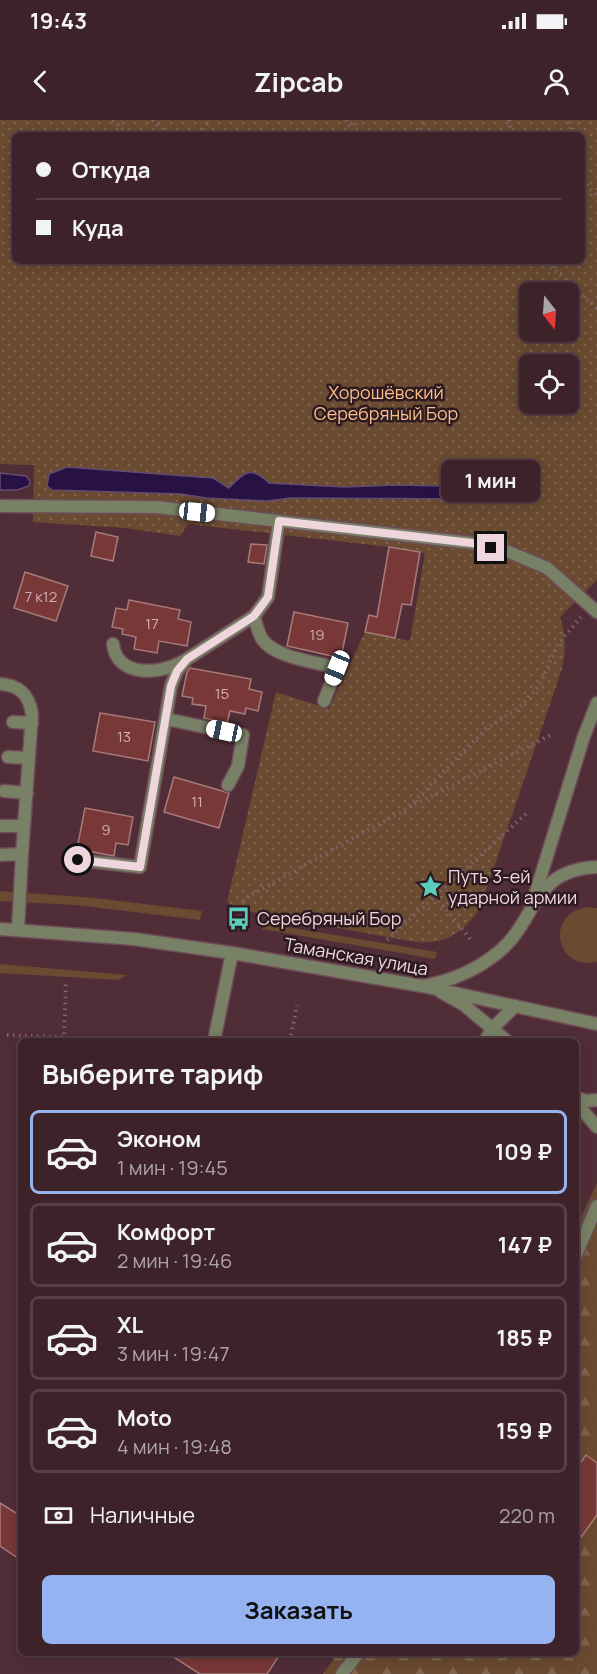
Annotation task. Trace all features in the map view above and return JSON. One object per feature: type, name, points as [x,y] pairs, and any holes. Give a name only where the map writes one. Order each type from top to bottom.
[{"type":"street","points":[[0,506],[156,507],[472,543],[509,552],[547,567],[594,609]]},
{"type":"street","points":[[113,644],[114,653],[122,662],[133,668],[154,672],[168,669],[187,659],[254,616],[268,597],[279,521]]},
{"type":"street","points":[[254,616],[263,640],[273,650],[337,668],[324,701]]},
{"type":"street","points":[[78,860],[140,867],[174,679],[187,659]]},
{"type":"street","points":[[0,684],[18,688],[25,694],[30,703],[32,723],[18,929]]},
{"type":"street","points":[[532,906],[591,735],[597,703]]},
{"type":"street","points":[[166,719],[243,735],[238,766],[228,785]]},
{"type":"street","points":[[13,722],[32,723]]},
{"type":"street","points":[[8,757],[29,758]]},
{"type":"street","points":[[4,791],[27,793]]},
{"type":"street","points":[[0,826],[24,826]]},
{"type":"street","points":[[0,855],[22,854]]},
{"type":"street","points":[[422,986],[456,977],[490,959],[514,936],[532,906],[548,886],[558,879],[585,868],[597,867]]},
{"type":"street","name":"Таманская улица","points":[[0,929],[134,939],[232,953],[422,986],[597,1024]]},
{"type":"street","points":[[215,1038],[232,953]]},
{"type":"street","points":[[422,986],[441,992],[464,1005],[504,1038]]},
{"type":"street","points":[[487,1038],[493,1028],[515,1006]]},
{"type":"street","points":[[579,1098],[586,1101],[597,1100]]},
{"type":"street","points":[[579,1106],[597,1127]]},
{"type":"street","points":[[579,1248],[597,1206]]},
{"type":"street","points":[[342,1674],[356,1656]]},
{"type":"path","points":[[113,120],[125,132]]},
{"type":"path","points":[[153,120],[163,132]]},
{"type":"path","points":[[585,184],[597,196]]},
{"type":"path","points":[[549,264],[597,308]]},
{"type":"path","points":[[406,808],[486,729],[519,708],[539,686],[558,644],[594,609]]},
{"type":"path","points":[[239,919],[244,899],[406,808],[551,735]]},
{"type":"path","points":[[387,940],[529,811]]},
{"type":"path","points":[[435,896],[472,941]]},
{"type":"path","points":[[64,1038],[66,981]]},
{"type":"path","points":[[291,1038],[297,1005]]},
{"type":"path","points":[[7,1035],[50,1038]]},
{"type":"green space","name":"Хорошёвский Серебряный Бор","points":[[0,120],[597,120],[597,580],[560,617],[565,643],[562,669],[480,908],[466,926],[458,932],[432,942],[409,941],[246,911],[227,902],[276,692],[329,709],[365,632],[410,641],[425,553],[188,524],[180,536],[125,528],[33,522],[34,465],[0,464]]},
{"type":"green space","points":[[0,891],[95,898],[202,911],[200,920],[76,905],[0,901]]},
{"type":"green space","points":[[589,907],[597,908],[597,962],[583,962],[571,958],[564,950],[560,939],[561,929],[566,919],[575,911]]},
{"type":"green space","points":[[263,923],[437,952],[435,959],[262,929]]},
{"type":"green space","points":[[0,964],[127,975],[118,980],[0,973]]},
{"type":"green space","points":[[597,1183],[597,1674],[323,1674],[336,1656],[579,1656],[579,1221]]},
{"type":"shaded area","points":[[67,467],[213,478],[229,488],[239,478],[252,472],[269,483],[345,487],[395,485],[490,487],[494,491],[486,499],[291,498],[267,501],[206,498],[181,494],[52,490],[47,486],[49,474]]},
{"type":"shaded area","points":[[0,473],[26,476],[30,481],[29,486],[17,490],[0,490]]},
{"type":"building","points":[[96,532],[118,537],[113,561],[91,556]]},
{"type":"building","points":[[251,544],[267,545],[264,564],[248,562]]},
{"type":"building","points":[[389,547],[420,552],[411,605],[402,604],[395,638],[365,632],[369,615],[377,617]]},
{"type":"building","points":[[25,572],[68,586],[56,621],[14,608]]},
{"type":"building","points":[[129,600],[180,610],[178,619],[191,622],[187,646],[159,641],[157,653],[134,649],[136,637],[122,634],[123,629],[112,627],[116,608],[127,610]]},
{"type":"building","points":[[294,612],[348,623],[341,658],[287,646]]},
{"type":"building","points":[[190,668],[251,679],[249,689],[262,692],[258,711],[246,708],[245,714],[230,711],[227,723],[204,718],[206,706],[192,704],[193,698],[182,696]]},
{"type":"building","points":[[100,713],[155,722],[148,761],[93,751]]},
{"type":"building","points":[[174,777],[229,793],[219,828],[164,812]]},
{"type":"building","points":[[85,808],[133,817],[128,845],[116,843],[114,856],[77,849]]},
{"type":"building","points":[[586,1455],[597,1463],[597,1515],[579,1540],[579,1465]]},
{"type":"building","points":[[0,1503],[18,1514],[18,1558],[0,1546]]},
{"type":"building","points":[[172,1656],[279,1656],[267,1674],[200,1674]]},
{"type":"place","name":"Путь 3-ей ударной армии","points":[[430,887]]},
{"type":"place","name":"Серебряный Бор","points":[[239,919]]},
{"type":"route","points":[[78,860],[140,867],[171,686],[177,671],[187,659],[254,616],[268,597],[279,521],[472,543],[491,548]]}]
